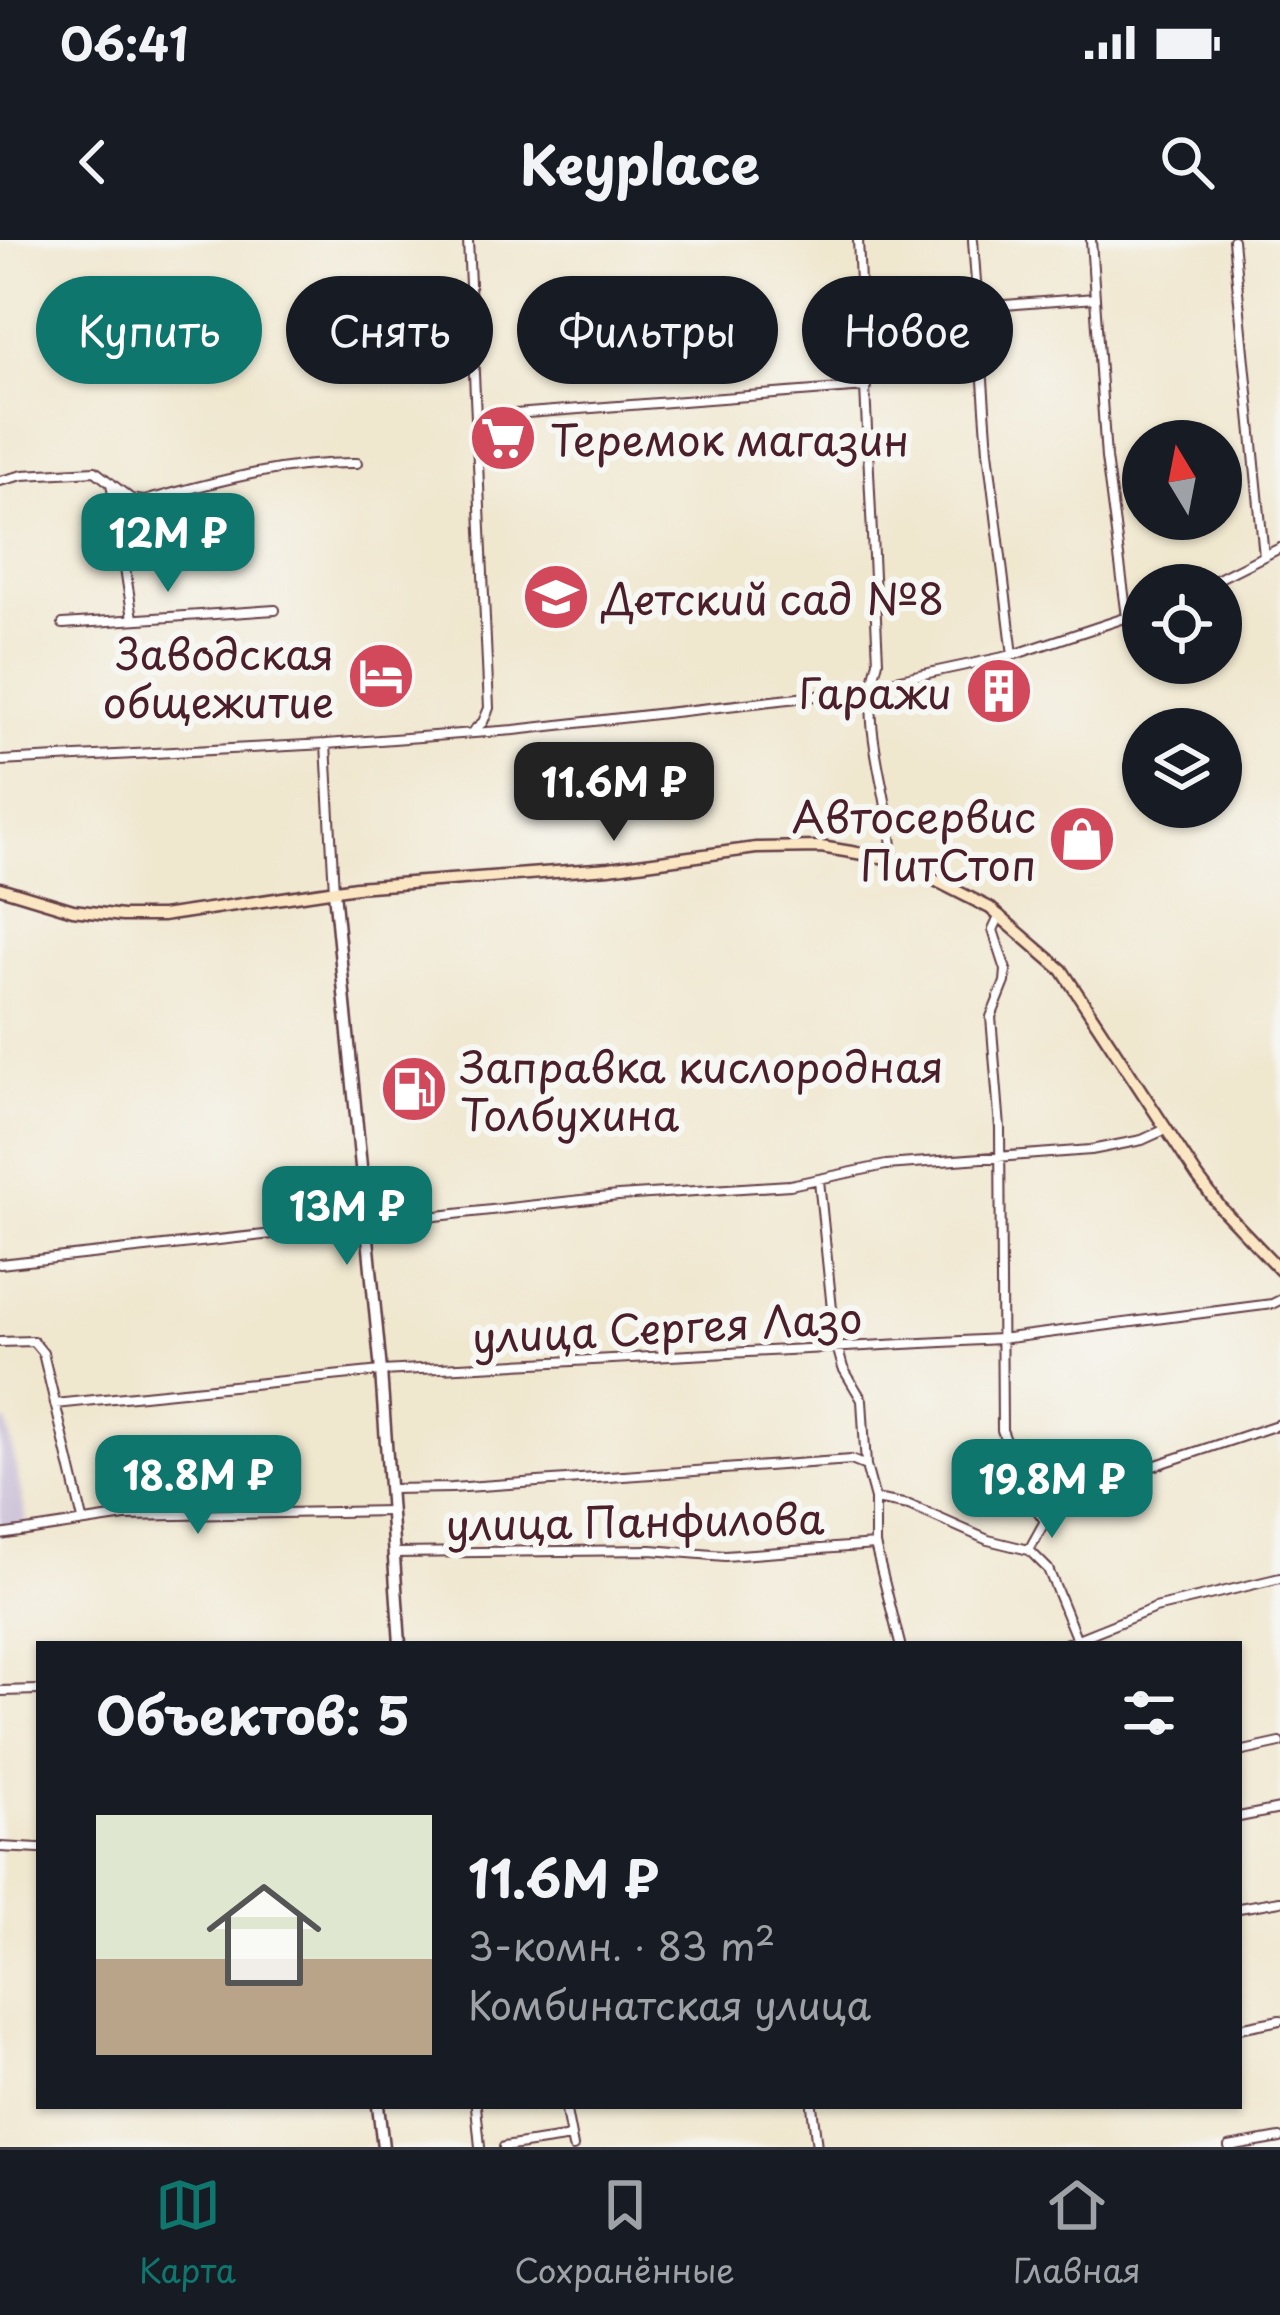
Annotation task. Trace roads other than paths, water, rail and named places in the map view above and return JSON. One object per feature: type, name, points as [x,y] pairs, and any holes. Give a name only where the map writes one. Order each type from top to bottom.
[{"type":"main road","points":[[0,888],[73,910],[162,916],[334,891],[609,868],[756,848],[821,847],[893,859],[914,866],[1000,916],[1062,970],[1164,1130],[1221,1208],[1280,1270]]},
{"type":"street","points":[[468,240],[489,708],[472,732]]},
{"type":"street","points":[[858,240],[878,661],[869,725],[892,827],[893,859]]},
{"type":"street","points":[[974,240],[976,276]]},
{"type":"street","points":[[1091,240],[1106,458],[1122,579]]},
{"type":"street","points":[[1233,240],[1264,556]]},
{"type":"street","points":[[1013,304],[1095,298]]},
{"type":"street","points":[[983,384],[1013,655]]},
{"type":"street","points":[[476,418],[866,387]]},
{"type":"street","points":[[0,481],[95,471],[131,500],[144,501],[264,470],[308,463],[357,463]]},
{"type":"street","points":[[111,481],[133,618]]},
{"type":"street","points":[[1242,567],[1280,548]]},
{"type":"street","points":[[63,624],[275,610]]},
{"type":"street","points":[[0,761],[326,745],[825,695],[1013,655],[1122,619]]},
{"type":"street","points":[[326,745],[334,891],[381,1371],[400,1641]]},
{"type":"street","points":[[1000,916],[993,930],[1006,970],[1005,982],[991,1017],[1000,1128],[1003,1430],[1028,1496],[1045,1521]]},
{"type":"street","points":[[0,1264],[692,1189],[790,1185],[886,1165],[1091,1150],[1142,1140],[1164,1130]]},
{"type":"street","points":[[819,1180],[838,1348],[842,1368],[862,1400],[866,1466],[875,1499],[875,1545],[899,1641]]},
{"type":"street","name":"улица Сергея Лазо","points":[[55,1404],[381,1371],[1000,1339],[1280,1300]]},
{"type":"street","points":[[0,1342],[38,1345],[83,1520]]},
{"type":"street","points":[[1029,1550],[1045,1521],[1069,1498],[1280,1424]]},
{"type":"street","points":[[391,1489],[851,1460],[866,1466]]},
{"type":"street","points":[[875,1499],[909,1505],[988,1540],[1029,1550],[1048,1569],[1077,1640]]},
{"type":"street","points":[[0,1535],[125,1516],[391,1511]]},
{"type":"street","name":"улица Панфилова","points":[[395,1552],[651,1550],[724,1556],[875,1545]]},
{"type":"street","points":[[1074,1641],[1155,1608],[1277,1578],[1280,1592]]},
{"type":"street","points":[[0,1690],[36,1690]]},
{"type":"street","points":[[1242,1750],[1280,1742]]},
{"type":"street","points":[[1242,1816],[1280,1809]]},
{"type":"street","points":[[0,1847],[36,1849]]},
{"type":"street","points":[[1242,1907],[1280,1901]]},
{"type":"street","points":[[1242,2026],[1280,2020]]},
{"type":"street","points":[[378,2109],[380,2146]]},
{"type":"street","points":[[476,2109],[480,2147]]},
{"type":"street","points":[[504,2147],[572,2142],[566,2109]]},
{"type":"street","points":[[812,2109],[817,2147]]},
{"type":"street","points":[[1229,2147],[1280,2138]]},
{"type":"place","name":"Теремок магазин","points":[[503,438]]},
{"type":"place","name":"Детский сад №8","points":[[556,597]]},
{"type":"place","name":"Заводская общежитие","points":[[381,676]]},
{"type":"place","name":"Гаражи","points":[[999,691]]},
{"type":"place","name":"Автосервис ПитСтоп","points":[[1082,839]]},
{"type":"place","name":"Заправка кислородная Толбухина","points":[[414,1089]]}]
